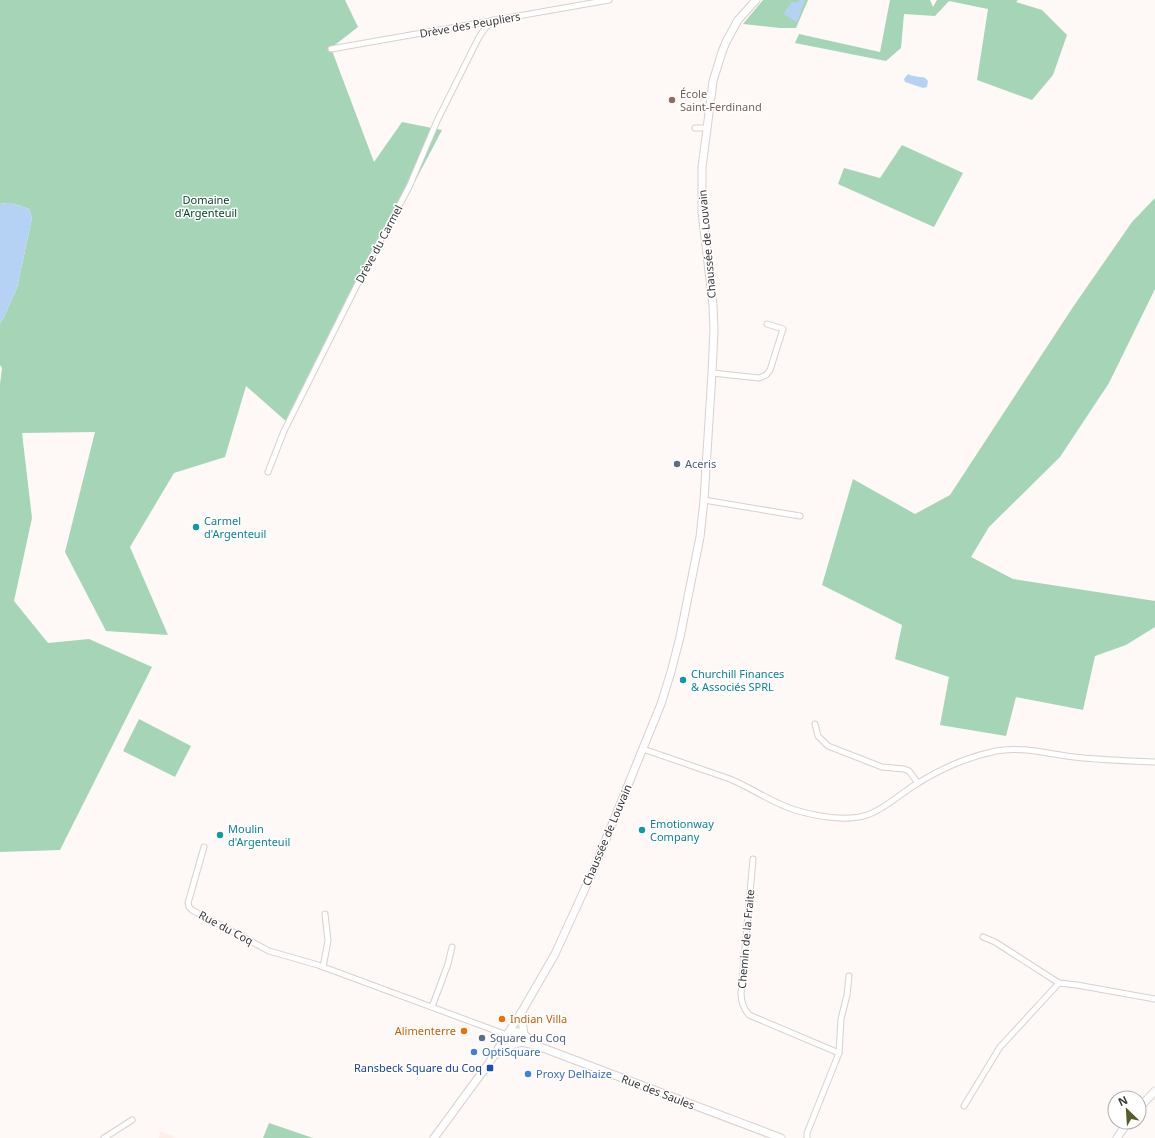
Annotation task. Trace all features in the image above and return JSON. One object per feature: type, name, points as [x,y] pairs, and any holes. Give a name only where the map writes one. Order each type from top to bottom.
[{"type":"main road","name":"Chaussée de Louvain","points":[[434,1138],[489,1063],[521,1013],[555,954],[593,871],[661,704],[671,672],[680,637],[700,537],[704,500],[712,373],[714,330],[713,305],[702,212],[702,167],[713,81],[722,52],[738,20],[756,0]]},
{"type":"main road","points":[[489,1063],[504,1049],[523,1038],[521,1013]]},
{"type":"main road","name":"Rue des Saules","points":[[507,1035],[523,1038],[535,1045],[781,1138]]},
{"type":"main road","points":[[1147,1100],[1155,1091]]},
{"type":"street","name":"Drève des Peupliers","points":[[331,49],[609,0]]},
{"type":"street","name":"Drève du Carmel","points":[[268,472],[284,431],[362,275],[409,187],[438,121],[480,37],[486,27],[494,20]]},
{"type":"street","points":[[696,128],[707,128]]},
{"type":"street","points":[[712,373],[759,378],[766,375],[770,370],[783,329],[767,324]]},
{"type":"street","points":[[704,500],[800,516]]},
{"type":"street","points":[[815,724],[818,736],[828,746],[882,767],[904,769],[909,771],[918,783]]},
{"type":"street","points":[[643,749],[730,779],[795,810],[814,815],[845,818],[866,815],[880,809],[918,783],[968,758],[1003,750],[1025,750],[1088,759],[1155,762]]},
{"type":"street","name":"Rue du Coq","points":[[204,847],[188,903],[190,908],[269,951],[323,967],[507,1035]]},
{"type":"street","name":"Chemin de la Fraite","points":[[753,859],[741,993],[744,1010],[749,1015],[839,1053]]},
{"type":"street","points":[[323,967],[328,941],[324,914]]},
{"type":"street","points":[[983,937],[1001,946],[1059,982],[1155,999]]},
{"type":"street","points":[[432,1007],[448,964],[452,947]]},
{"type":"street","points":[[801,1138],[807,1136],[839,1053],[841,1019],[847,995],[849,976]]},
{"type":"street","points":[[964,1106],[1000,1047],[1059,982]]},
{"type":"street","points":[[104,1138],[132,1120]]},
{"type":"shaded area","points":[[160,1131],[177,1138],[159,1138]]},
{"type":"green space","name":"Domaine d'Argenteuil","points":[[0,0],[345,0],[358,27],[331,48],[374,162],[402,122],[442,130],[288,423],[246,386],[225,457],[174,473],[130,547],[168,635],[106,631],[65,552],[95,432],[22,433],[32,518],[14,601],[48,643],[89,639],[152,667],[60,850],[0,852],[0,384],[2,368],[0,365],[0,323],[17,288],[32,218],[29,209],[11,203],[0,204]]},
{"type":"green space","points":[[763,0],[808,0],[796,28],[780,28],[743,24]]},
{"type":"green space","points":[[890,0],[930,0],[933,7],[937,0],[1018,0],[1016,2],[1042,10],[1067,35],[1053,75],[1032,100],[977,80],[988,9],[949,1],[935,16],[904,14],[901,48],[886,61],[795,43],[799,34],[880,52]]},
{"type":"green space","points":[[902,145],[963,173],[934,227],[838,184],[844,168],[880,178]]},
{"type":"green space","points":[[1155,198],[1155,289],[1109,383],[1060,457],[989,527],[971,557],[1013,579],[1155,601],[1155,627],[1126,645],[1095,656],[1083,710],[1016,697],[1006,736],[940,725],[949,677],[895,659],[902,625],[822,585],[853,479],[915,514],[950,495],[1073,307],[1132,222]]},
{"type":"green space","points":[[139,719],[191,746],[175,777],[123,751]]},
{"type":"green space","points":[[269,1123],[313,1138],[263,1138]]},
{"type":"water","points":[[799,0],[805,0],[797,22],[783,14],[792,2],[799,2]]},
{"type":"water","points":[[908,74],[925,78],[928,81],[927,87],[923,88],[905,82],[904,79]]},
{"type":"water","points":[[11,203],[29,209],[32,218],[17,288],[0,323],[0,204]]},
{"type":"place","name":"École Saint-Ferdinand","points":[[672,100]]},
{"type":"place","name":"Aceris","points":[[677,464]]},
{"type":"place","name":"Carmel d'Argenteuil","points":[[196,527]]},
{"type":"place","name":"Churchill Finances & Associés SPRL","points":[[683,680]]},
{"type":"place","name":"Emotionway Company","points":[[642,830]]},
{"type":"place","name":"Moulin d'Argenteuil","points":[[220,835]]},
{"type":"place","name":"Indian Villa","points":[[502,1019]]},
{"type":"place","name":"Alimenterre","points":[[464,1031]]},
{"type":"place","name":"Square du Coq","points":[[482,1038]]},
{"type":"place","name":"OptiSquare","points":[[474,1052]]},
{"type":"place","name":"Ransbeck Square du Coq","points":[[490,1068]]},
{"type":"place","name":"Proxy Delhaize","points":[[528,1074]]}]
